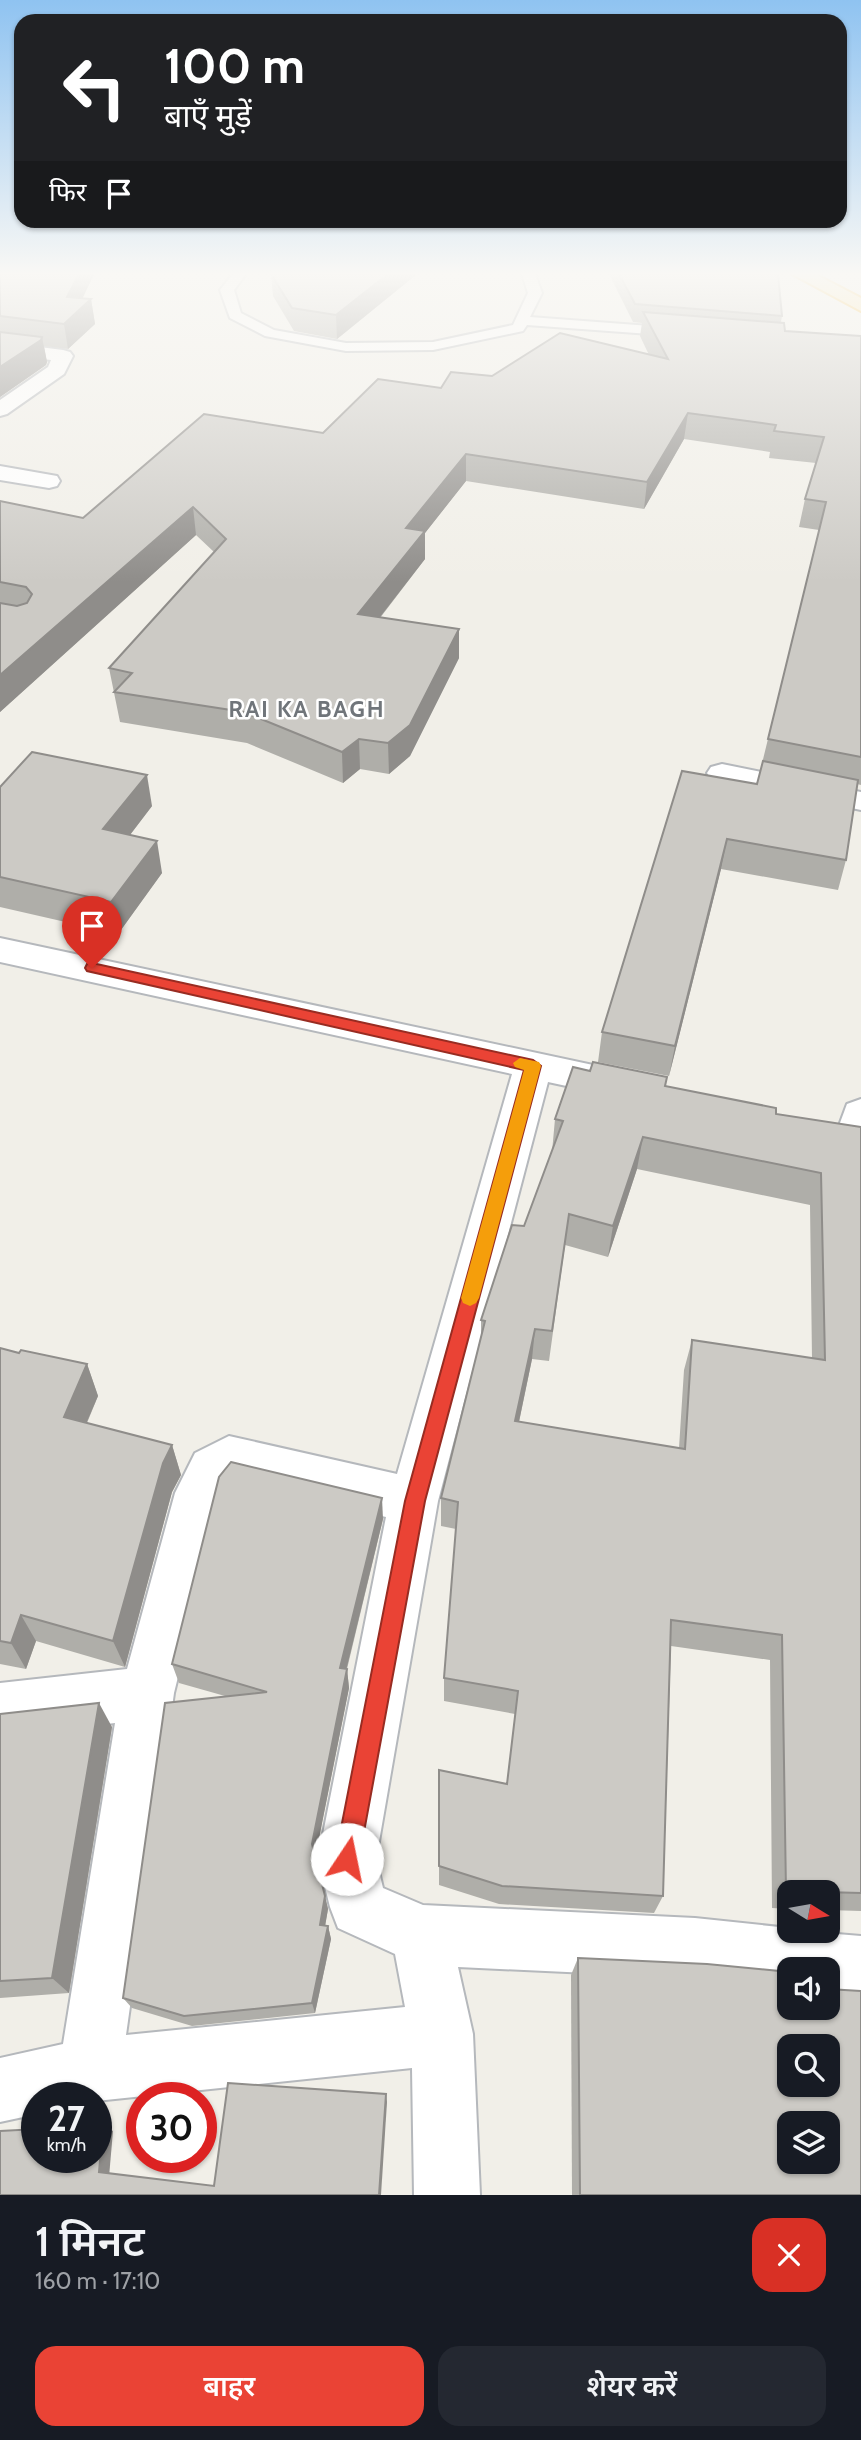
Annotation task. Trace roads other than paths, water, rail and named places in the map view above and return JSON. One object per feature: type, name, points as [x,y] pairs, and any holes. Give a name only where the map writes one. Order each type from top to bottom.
[{"type":"street","points":[[0,410],[48,376]]},
{"type":"street","points":[[0,473],[49,481]]},
{"type":"street","points":[[722,773],[861,801]]},
{"type":"street","points":[[0,950],[655,1091]]},
{"type":"street","points":[[533,1066],[415,1501],[347,1859],[359,1907],[421,1935],[695,1948],[861,1966]]},
{"type":"street","points":[[90,2070],[147,1693],[199,1493],[212,1469],[229,1458],[415,1501]]},
{"type":"street","points":[[0,1710],[147,1693]]},
{"type":"street","points":[[421,1935],[442,2034],[447,2195]]},
{"type":"street","points":[[0,2090],[90,2070],[442,2034]]},
{"type":"district","name":"RAI KA BAGH","points":[[307,709]]}]
